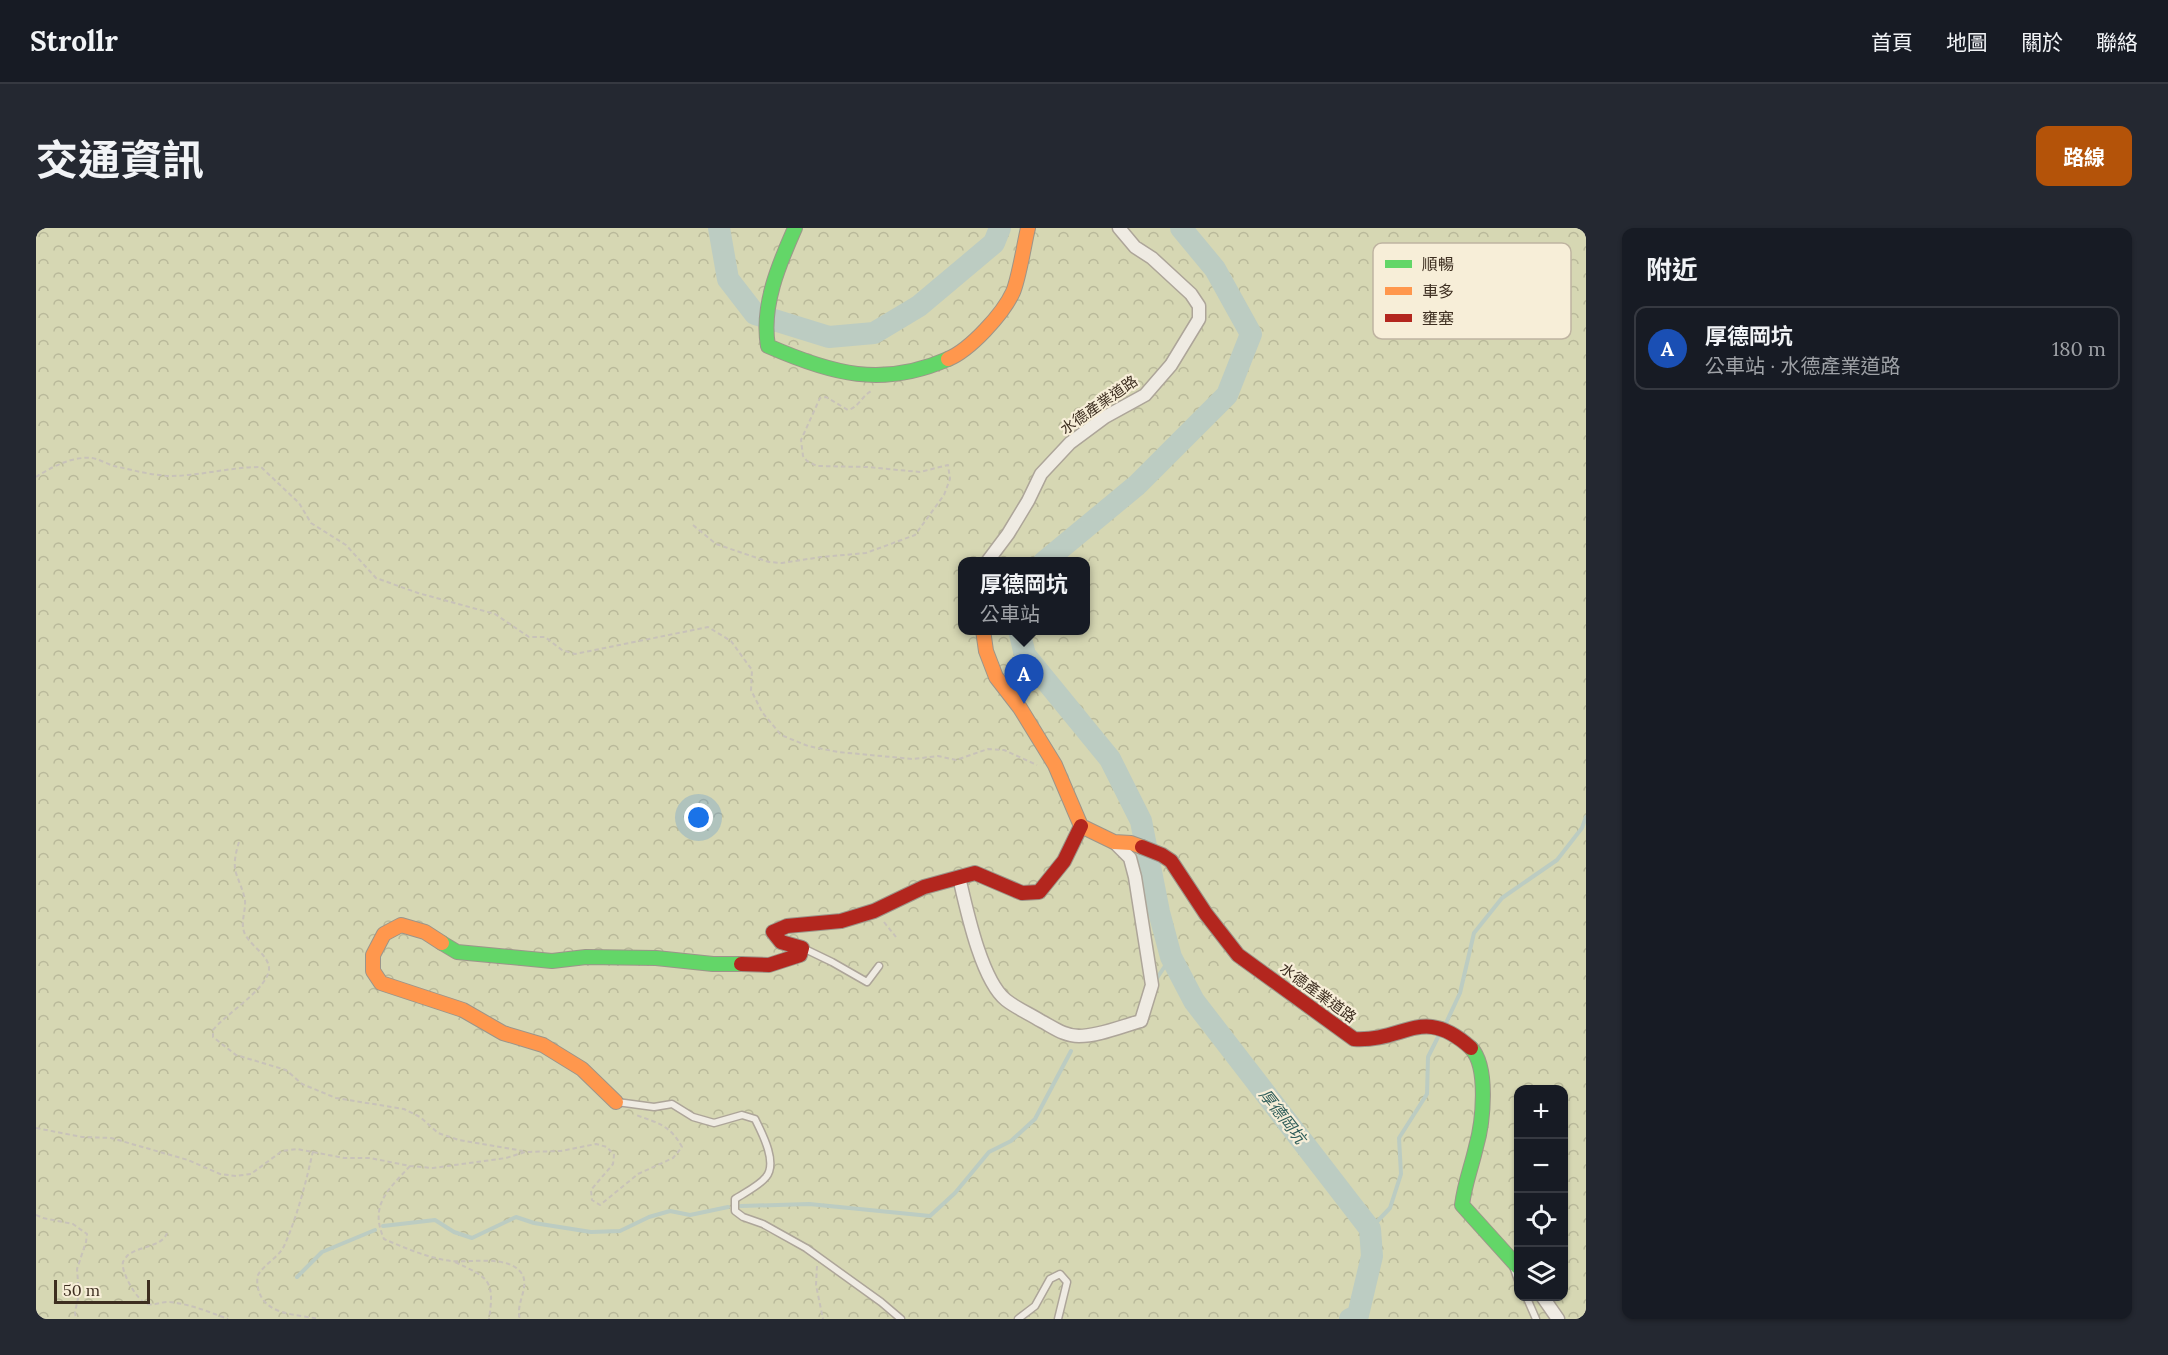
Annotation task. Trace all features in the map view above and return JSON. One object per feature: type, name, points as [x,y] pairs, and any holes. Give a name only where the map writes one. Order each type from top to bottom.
[{"type":"street","points":[[795,228],[785,249],[768,310],[764,335],[768,345],[786,354],[847,374],[890,376],[928,368],[958,355],[985,331],[1013,292],[1028,228]]},
{"type":"street","name":"水德產業道路","points":[[990,557],[1023,509],[1041,474],[1070,443],[1105,417],[1145,395],[1171,365],[1199,319],[1198,306],[1191,294],[1152,258],[1135,247],[1119,228]]},
{"type":"street","points":[[959,877],[967,916],[982,958],[994,987],[1005,1000],[1065,1035],[1080,1036],[1097,1033],[1141,1021],[1152,985],[1130,858],[1114,842],[1081,826],[1055,765],[1020,708],[996,677],[986,651],[984,635]]},
{"type":"street","points":[[616,1102],[582,1069],[543,1045],[503,1032],[463,1011],[416,993],[381,983],[373,971],[373,955],[384,934],[401,925],[425,932],[457,952],[552,961],[586,957],[644,958],[713,964],[769,965],[800,955],[802,948],[781,942],[773,932],[787,926],[841,921],[874,911],[924,886],[975,873],[1022,893],[1039,892],[1064,861],[1081,826]]},
{"type":"street","name":"水德產業道路","points":[[1114,842],[1131,843],[1171,861],[1206,914],[1238,956],[1354,1039],[1369,1040],[1417,1028],[1436,1026],[1455,1034],[1474,1050],[1482,1070],[1483,1093],[1477,1145],[1465,1180],[1462,1205],[1513,1262]]},
{"type":"street","points":[[1545,1301],[1558,1319]]},
{"type":"lane","points":[[802,948],[867,982],[879,966]]},
{"type":"lane","points":[[616,1102],[654,1107],[672,1104],[693,1117],[714,1122],[742,1115],[755,1119],[766,1140],[771,1164],[767,1177],[735,1199],[735,1211],[806,1248],[901,1319]]},
{"type":"lane","points":[[1018,1319],[1035,1306],[1050,1279],[1060,1274],[1067,1282],[1058,1319]]},
{"type":"lane","points":[[1528,1301],[1536,1319]]},
{"type":"path","points":[[693,525],[716,544],[769,562],[782,563],[821,556],[866,553],[915,535],[944,495],[950,479],[948,465],[920,472],[867,467],[817,466],[807,462],[803,456],[801,440],[820,398],[826,397],[848,410],[855,408],[866,394],[873,390]]},
{"type":"path","points":[[36,477],[48,468],[73,460],[92,458],[144,473],[170,476],[261,467],[299,503],[311,524],[346,545],[376,578],[418,593],[495,614],[529,637],[545,637],[562,650],[575,654],[587,653],[708,627],[731,641],[752,670],[751,690],[762,712],[781,735],[808,746],[847,753],[913,759],[938,756],[957,760],[988,749],[1004,750],[1034,764],[1055,765]]},
{"type":"path","points":[[239,842],[235,856],[235,871],[245,901],[244,930],[246,937],[269,965],[269,973],[213,1030],[213,1037],[236,1055],[286,1070],[302,1084],[336,1098],[404,1109],[420,1117],[438,1132],[459,1140],[525,1152],[561,1151],[596,1144],[607,1147],[614,1155],[613,1164],[591,1190],[592,1200],[600,1205],[638,1174],[673,1158],[682,1147],[675,1135],[664,1125],[627,1112],[616,1102]]},
{"type":"path","points":[[36,1128],[82,1137],[111,1138],[188,1160],[220,1174],[236,1176],[251,1174],[282,1151],[297,1149],[344,1158],[370,1158],[433,1168],[506,1158],[525,1152]]},
{"type":"path","points":[[313,1151],[301,1199],[284,1246],[258,1275],[257,1285],[259,1294],[268,1306],[283,1313],[319,1319]]},
{"type":"path","points":[[410,1166],[390,1188],[381,1204],[377,1223],[384,1239],[409,1250],[452,1261],[481,1274],[490,1286],[492,1299],[489,1319]]},
{"type":"path","points":[[36,1215],[73,1224],[87,1234],[77,1269],[79,1294],[75,1312],[76,1319]]},
{"type":"path","points":[[167,1233],[162,1240],[129,1253],[123,1261],[122,1268],[140,1300],[148,1304],[168,1302],[180,1304],[228,1319]]},
{"type":"path","points":[[818,1257],[816,1285],[823,1319]]},
{"type":"path","points":[[452,1261],[475,1260],[503,1263],[515,1267],[523,1275],[525,1285],[518,1312],[520,1319]]},
{"type":"green space","points":[[36,228],[1586,228],[1586,1319],[36,1319]]},
{"type":"waterway","name":"厚德岡坑","points":[[719,228],[728,279],[755,314],[829,337],[874,333],[919,306],[994,243],[1000,228]]},
{"type":"waterway","name":"厚德岡坑","points":[[1050,557],[1137,485],[1227,395],[1251,334],[1215,269],[1181,228]]},
{"type":"waterway","name":"厚德岡坑","points":[[1020,635],[1025,655],[1110,759],[1141,821],[1159,912],[1171,957],[1194,1001],[1370,1229],[1372,1256],[1358,1315],[1350,1319]]},
{"type":"waterway","points":[[1446,1023],[1460,993],[1474,933],[1502,898],[1557,860],[1582,828],[1586,817]]},
{"type":"waterway","points":[[1157,978],[1171,957]]},
{"type":"waterway","points":[[1370,1229],[1390,1208],[1401,1174],[1399,1138],[1427,1094],[1428,1057],[1439,1035]]},
{"type":"waterway","points":[[741,1206],[809,1204],[930,1216],[955,1193],[989,1152],[1011,1141],[1035,1119],[1071,1051]]},
{"type":"waterway","points":[[383,1226],[435,1220],[454,1232],[472,1238],[516,1217],[534,1223],[591,1232],[620,1231],[649,1217],[670,1211],[690,1215],[728,1207]]},
{"type":"waterway","points":[[297,1277],[322,1252],[375,1230]]},
{"type":"traffic: fast","points":[[795,228],[783,256],[769,301],[766,331],[768,346],[814,364],[857,374],[901,373],[948,359]]},
{"type":"traffic: fast","points":[[442,943],[457,952],[552,961],[586,957],[656,958],[713,964],[741,964]]},
{"type":"traffic: fast","points":[[1471,1048],[1480,1068],[1483,1096],[1479,1137],[1462,1205],[1514,1263]]},
{"type":"traffic: slow","points":[[948,359],[976,340],[1008,301],[1017,278],[1028,228]]},
{"type":"traffic: slow","points":[[984,635],[986,651],[996,677],[1020,708],[1055,765],[1081,826],[1114,842],[1131,843],[1142,847]]},
{"type":"traffic: slow","points":[[442,943],[425,932],[401,925],[384,934],[373,955],[373,971],[381,983],[463,1010],[503,1033],[543,1045],[582,1069],[616,1102]]},
{"type":"traffic: jam","points":[[741,964],[769,965],[800,955],[802,948],[781,942],[773,932],[787,926],[841,921],[874,911],[924,887],[975,873],[1022,893],[1039,892],[1064,861],[1081,826]]},
{"type":"traffic: jam","points":[[1142,847],[1171,861],[1206,914],[1238,955],[1354,1039],[1372,1038],[1426,1027],[1439,1028],[1454,1035],[1471,1048]]},
{"type":"place","name":"厚德岡坑","points":[[1024,704]]}]
